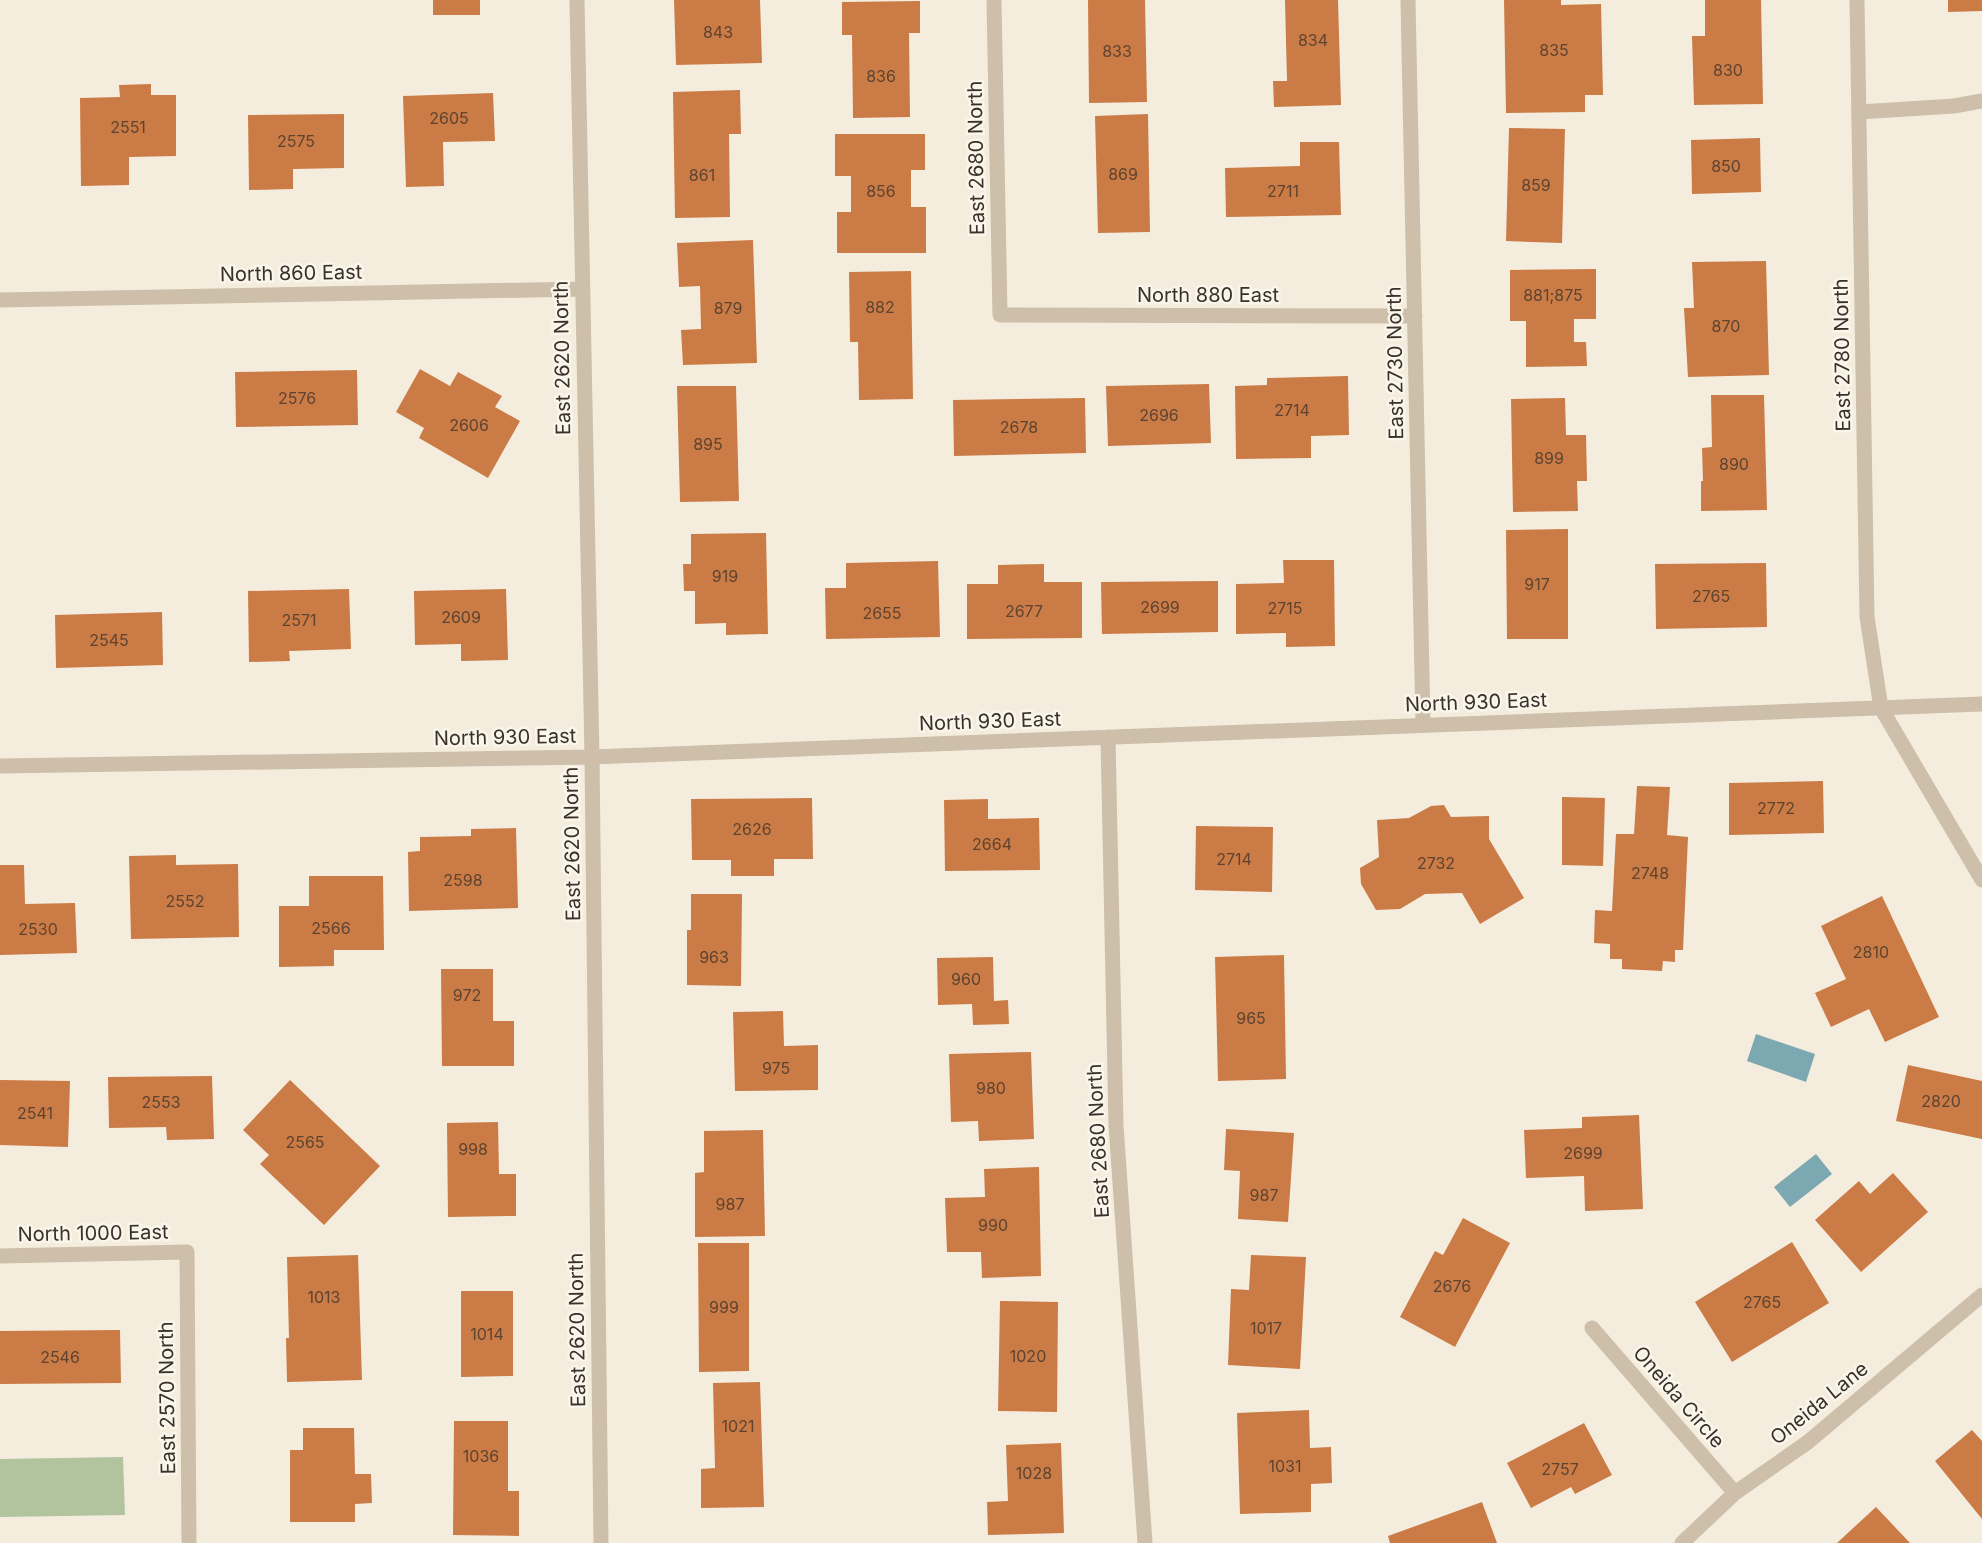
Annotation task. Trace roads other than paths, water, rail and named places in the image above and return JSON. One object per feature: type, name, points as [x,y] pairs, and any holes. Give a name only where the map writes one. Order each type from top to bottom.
[{"type":"street","name":"East 2620 North","points":[[577,0],[592,757],[601,1543]]},
{"type":"street","name":"East 2680 North","points":[[994,0],[1000,315]]},
{"type":"street","name":"East 2730 North","points":[[1408,0],[1423,725]]},
{"type":"street","name":"East 2780 North","points":[[1857,0],[1867,617],[1881,708]]},
{"type":"street","points":[[1859,112],[1954,106],[1982,101]]},
{"type":"street","name":"North 860 East","points":[[0,300],[582,289]]},
{"type":"street","name":"North 880 East","points":[[1000,315],[1415,316]]},
{"type":"street","name":"North 930 East","points":[[0,765],[592,757],[1982,704]]},
{"type":"street","points":[[1881,708],[1982,880]]},
{"type":"street","name":"East 2680 North","points":[[1108,737],[1116,1125],[1145,1543]]},
{"type":"street","name":"North 1000 East","points":[[0,1256],[187,1252]]},
{"type":"street","name":"East 2570 North","points":[[187,1252],[189,1543]]},
{"type":"street","name":"Oneida Lane","points":[[1682,1543],[1735,1493],[1808,1442],[1982,1295]]},
{"type":"street","name":"Oneida Circle","points":[[1592,1328],[1735,1493]]},
{"type":"water","points":[[1756,1034],[1815,1054],[1806,1082],[1747,1061]]},
{"type":"water","points":[[1816,1154],[1832,1174],[1790,1207],[1774,1187]]}]
